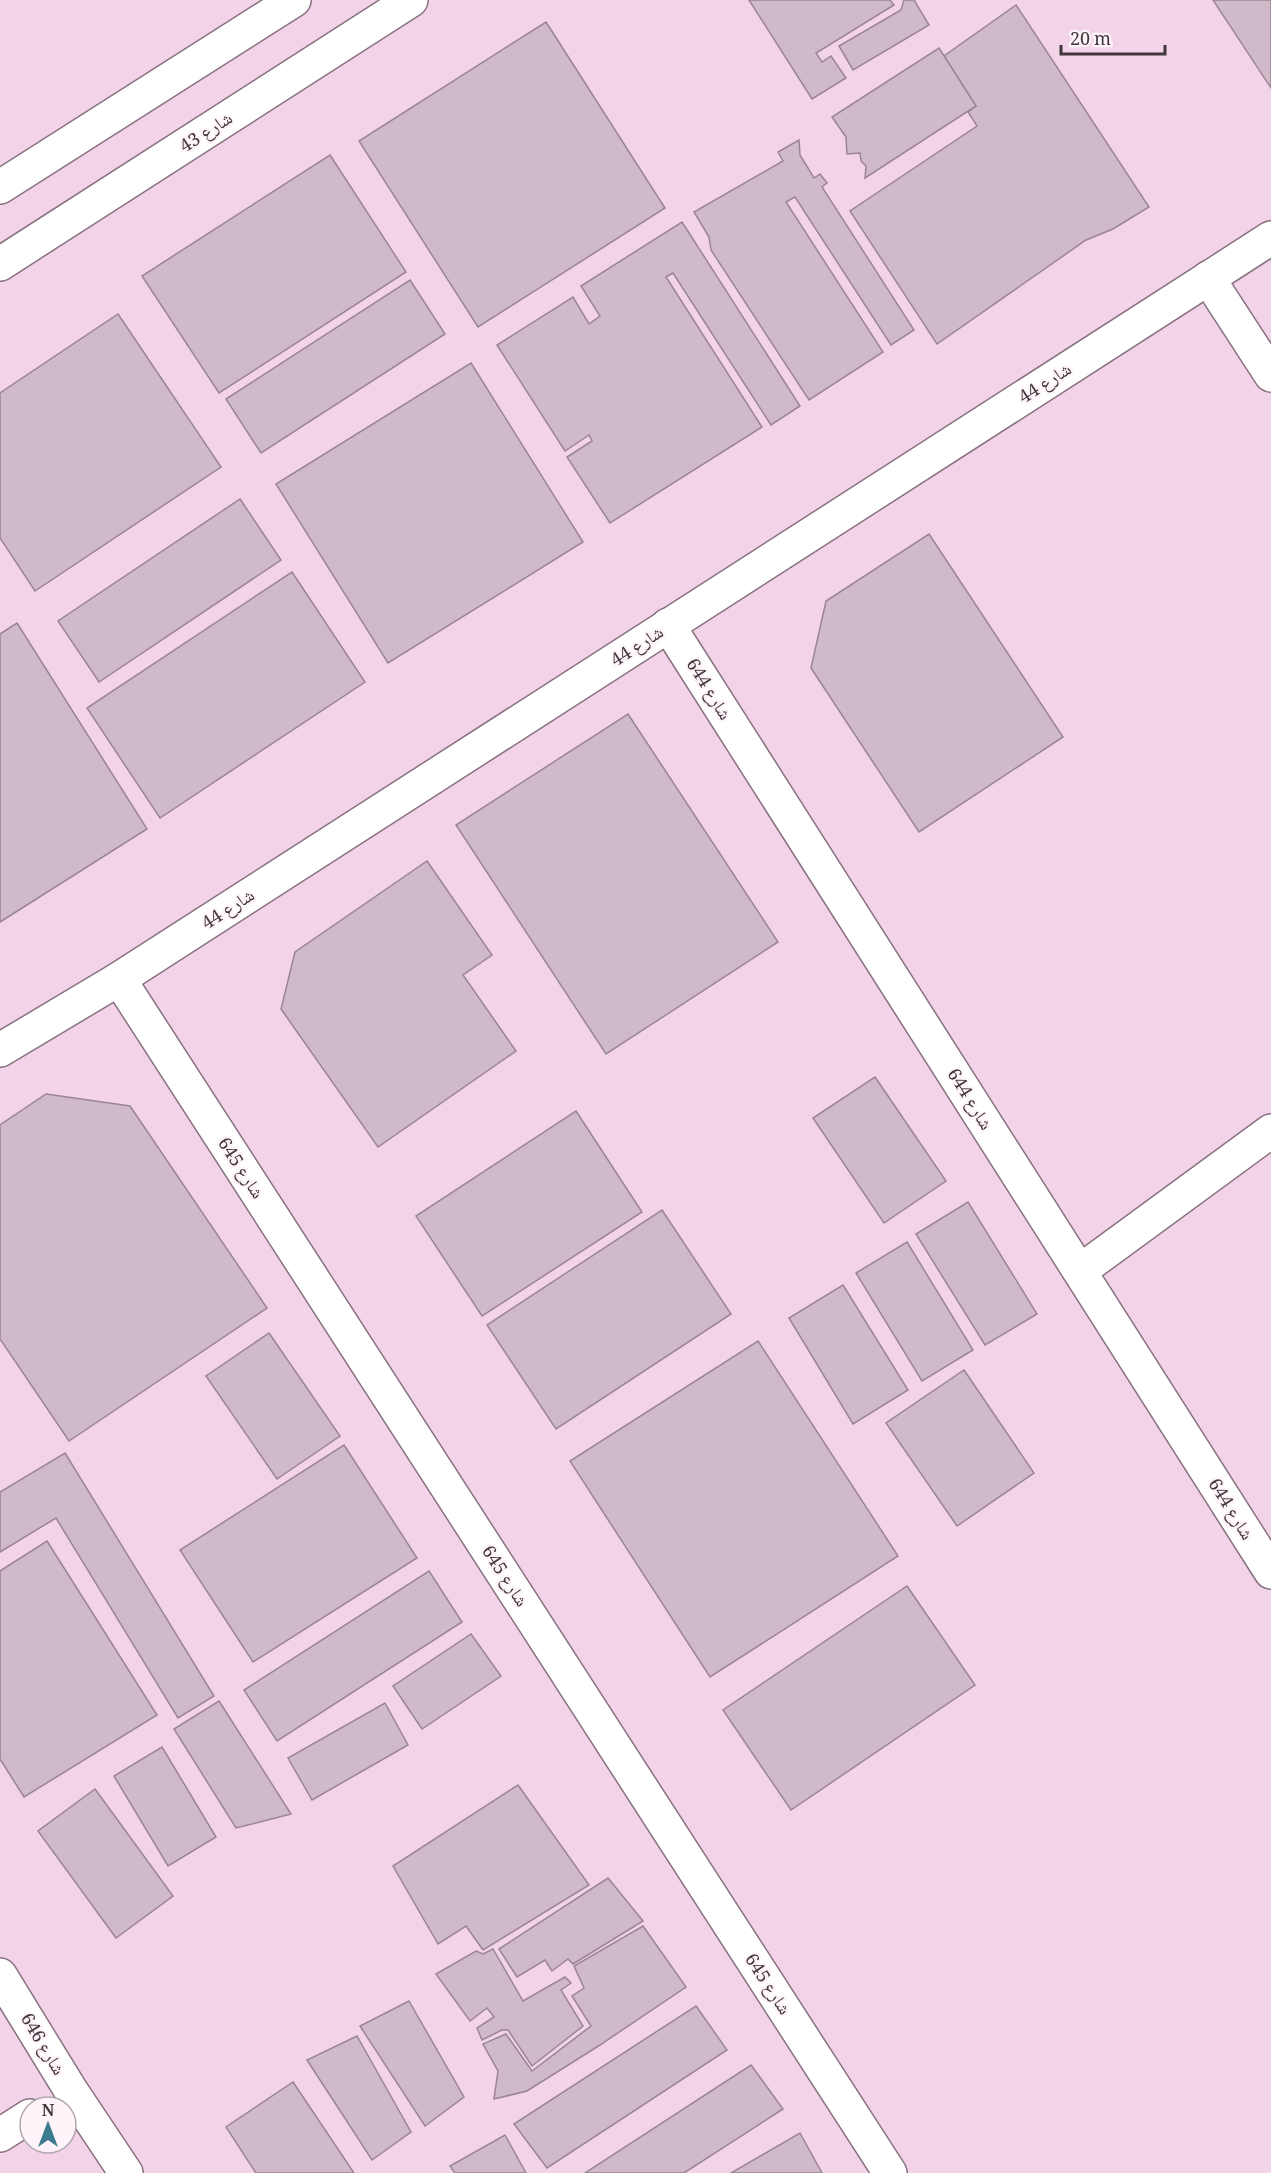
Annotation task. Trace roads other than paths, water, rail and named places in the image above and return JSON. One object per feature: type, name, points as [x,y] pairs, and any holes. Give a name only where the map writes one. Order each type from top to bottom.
[{"type":"street","points":[[0,187],[294,0]]},
{"type":"street","name":"شارع 43","points":[[0,264],[411,0]]},
{"type":"street","name":"شارع 44","points":[[0,1050],[119,979],[1271,238]]},
{"type":"street","points":[[1208,278],[1271,375]]},
{"type":"street","name":"شارع 644","points":[[668,626],[1271,1572]]},
{"type":"street","name":"شارع 645","points":[[119,979],[890,2173]]},
{"type":"street","points":[[1080,1271],[1271,1131]]},
{"type":"street","name":"شارع 646","points":[[0,1975],[70,2089],[126,2173]]},
{"type":"street","points":[[61,2095],[70,2089]]},
{"type":"street","points":[[0,2135],[18,2124]]}]
